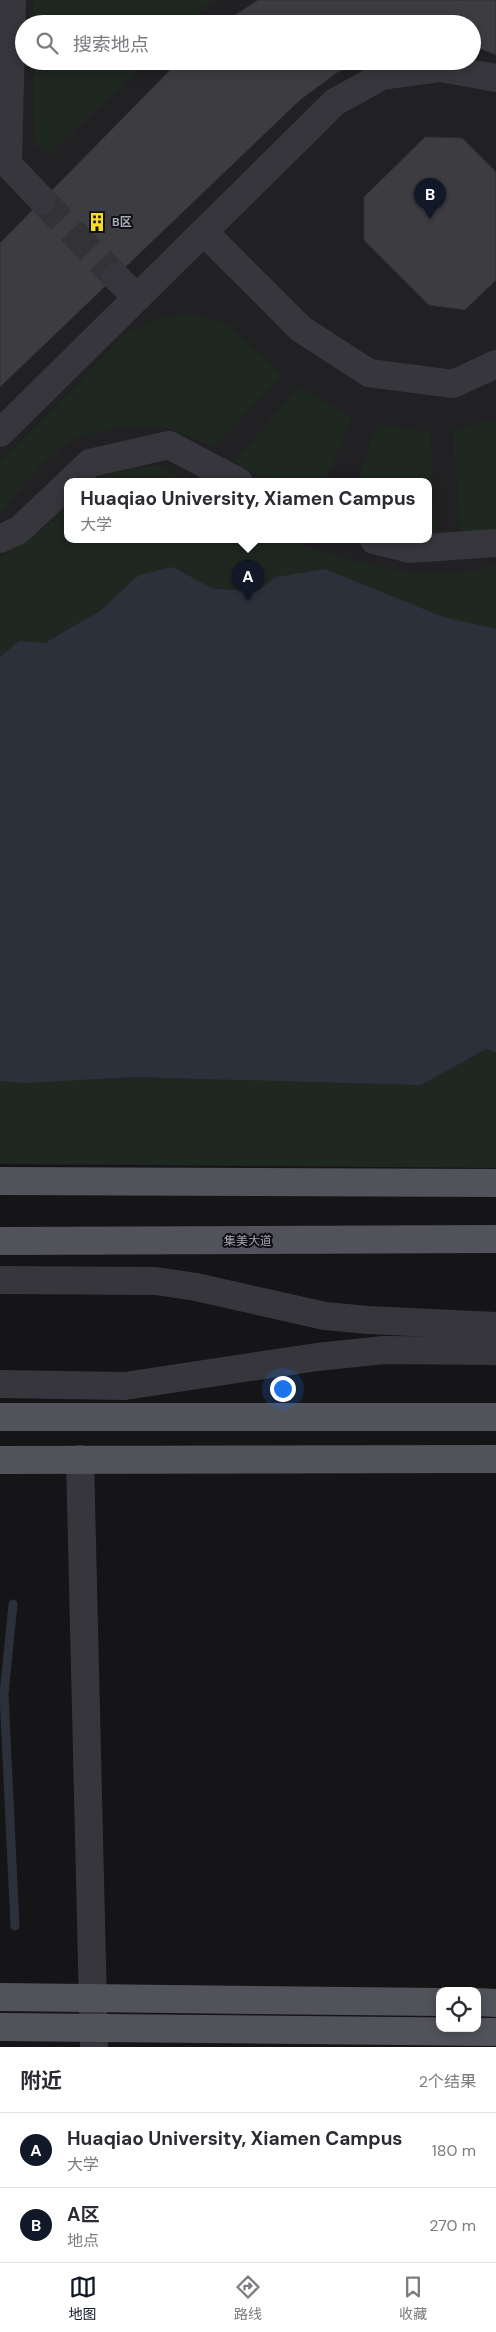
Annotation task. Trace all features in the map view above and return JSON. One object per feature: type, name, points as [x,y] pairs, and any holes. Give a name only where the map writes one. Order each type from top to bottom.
[{"type":"main road","points":[[0,1181],[496,1183]]},
{"type":"main road","name":"集美大道","points":[[0,1241],[496,1239]]},
{"type":"main road","points":[[0,1417],[496,1417]]},
{"type":"main road","points":[[0,1460],[496,1459]]},
{"type":"main road","points":[[0,1998],[436,2002]]},
{"type":"main road","points":[[481,2002],[496,2003]]},
{"type":"main road","points":[[0,2027],[94,2038],[496,2032]]},
{"type":"street","points":[[12,0],[4,134],[8,164],[42,200]]},
{"type":"street","points":[[0,433],[335,102],[382,76],[426,70]]},
{"type":"street","points":[[452,70],[496,78]]},
{"type":"street","points":[[204,232],[301,329],[370,373],[453,384],[496,364]]},
{"type":"street","points":[[116,276],[137,298]]},
{"type":"street","points":[[74,478],[90,462],[169,445],[231,478]]},
{"type":"street","points":[[0,539],[19,530],[64,488]]},
{"type":"street","points":[[386,543],[410,549],[496,543]]},
{"type":"street","points":[[0,1280],[156,1281],[196,1287],[325,1316],[496,1326]]},
{"type":"street","points":[[0,1384],[125,1386],[317,1357],[384,1350],[496,1351]]},
{"type":"street","points":[[80,1460],[91,1998],[94,2038]]},
{"type":"shaded area","points":[[0,0],[496,0],[496,1140],[0,1142]]},
{"type":"shaded area","points":[[33,0],[212,0],[196,15],[34,15]]},
{"type":"shaded area","points":[[34,70],[139,70],[49,155],[35,145]]},
{"type":"shaded area","points":[[195,313],[230,327],[282,375],[214,447],[168,428],[123,426],[76,437],[42,464],[0,514],[0,463],[124,335],[161,317]]},
{"type":"shaded area","points":[[299,387],[352,417],[327,478],[259,478],[234,461]]},
{"type":"shaded area","points":[[496,419],[496,532],[461,535],[453,430]]},
{"type":"shaded area","points":[[376,424],[430,432],[437,534],[432,534],[432,478],[359,478]]},
{"type":"shaded area","points":[[158,466],[185,478],[95,478],[106,470]]},
{"type":"shaded area","points":[[64,505],[64,543],[302,543],[341,557],[394,569],[448,573],[473,571],[496,565],[496,1168],[0,1164],[0,557],[43,530]]},
{"type":"shaded area","points":[[172,567],[214,589],[257,591],[276,577],[325,569],[443,617],[496,629],[496,1052],[486,1049],[421,1085],[135,1077],[25,1083],[0,1081],[0,657],[19,641],[45,643],[100,611],[139,575]]},
{"type":"building","points":[[258,0],[496,0],[496,55],[481,49],[481,15],[235,15]]},
{"type":"building","name":"B区","points":[[170,70],[342,70],[300,100],[0,387],[0,243]]},
{"type":"building","points":[[425,137],[462,138],[496,172],[496,280],[465,310],[429,305],[364,240],[364,197]]},
{"type":"waterway","points":[[13,1604],[4,1694],[15,1926]]},
{"type":"tunnel","points":[[42,200],[116,277]]},
{"type":"place","name":"A区","points":[[430,219]]},
{"type":"place","name":"B区","points":[[97,222]]},
{"type":"place","name":"Huaqiao University, Xiamen Campus","points":[[248,601]]}]
